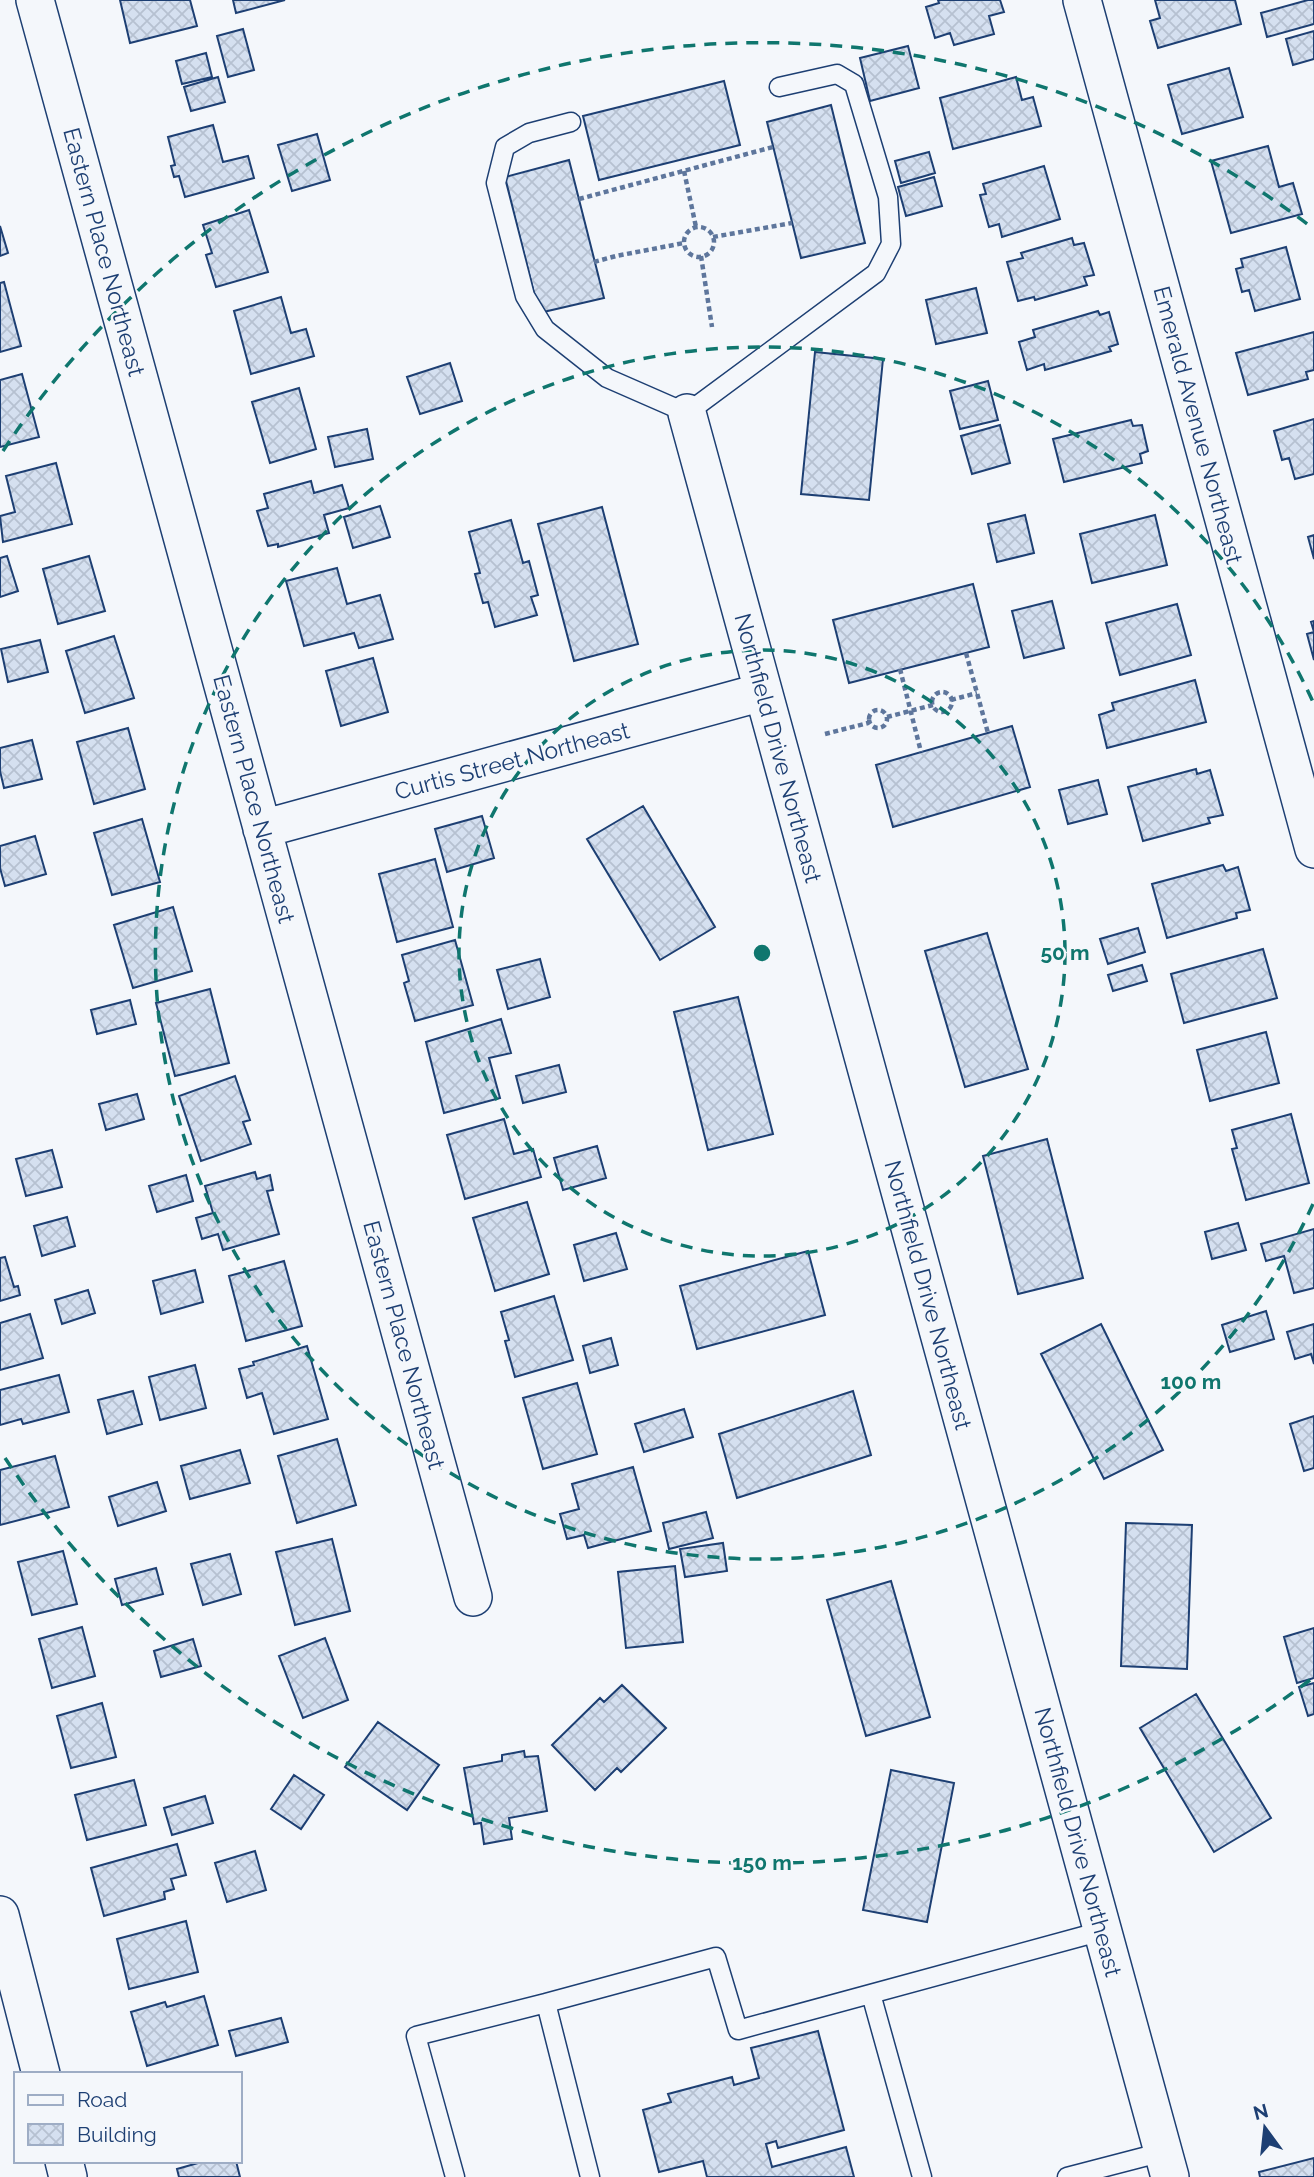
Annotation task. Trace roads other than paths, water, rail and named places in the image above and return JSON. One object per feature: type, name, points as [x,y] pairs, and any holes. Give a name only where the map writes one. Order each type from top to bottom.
[{"type":"street","name":"Eastern Place Northeast","points":[[35,0],[473,1597]]},
{"type":"street","name":"Emerald Avenue Northeast","points":[[1082,0],[1314,849]]},
{"type":"street","name":"Northfield Drive Northeast","points":[[687,413],[1167,2165]]},
{"type":"street","name":"Curtis Street Northeast","points":[[262,829],[762,692]]},
{"type":"street","points":[[0,1915],[40,2072]]},
{"type":"lane","points":[[571,122],[529,133],[505,147],[496,183],[525,296],[545,329],[607,377],[687,413],[876,273],[891,244],[888,197],[854,84],[837,74],[779,87]]},
{"type":"lane","points":[[455,2177],[416,2036],[716,1957],[738,2031],[1102,1931]]},
{"type":"lane","points":[[870,1994],[922,2177]]},
{"type":"lane","points":[[546,2003],[590,2177]]},
{"type":"lane","points":[[1067,2177],[1167,2165]]}]
